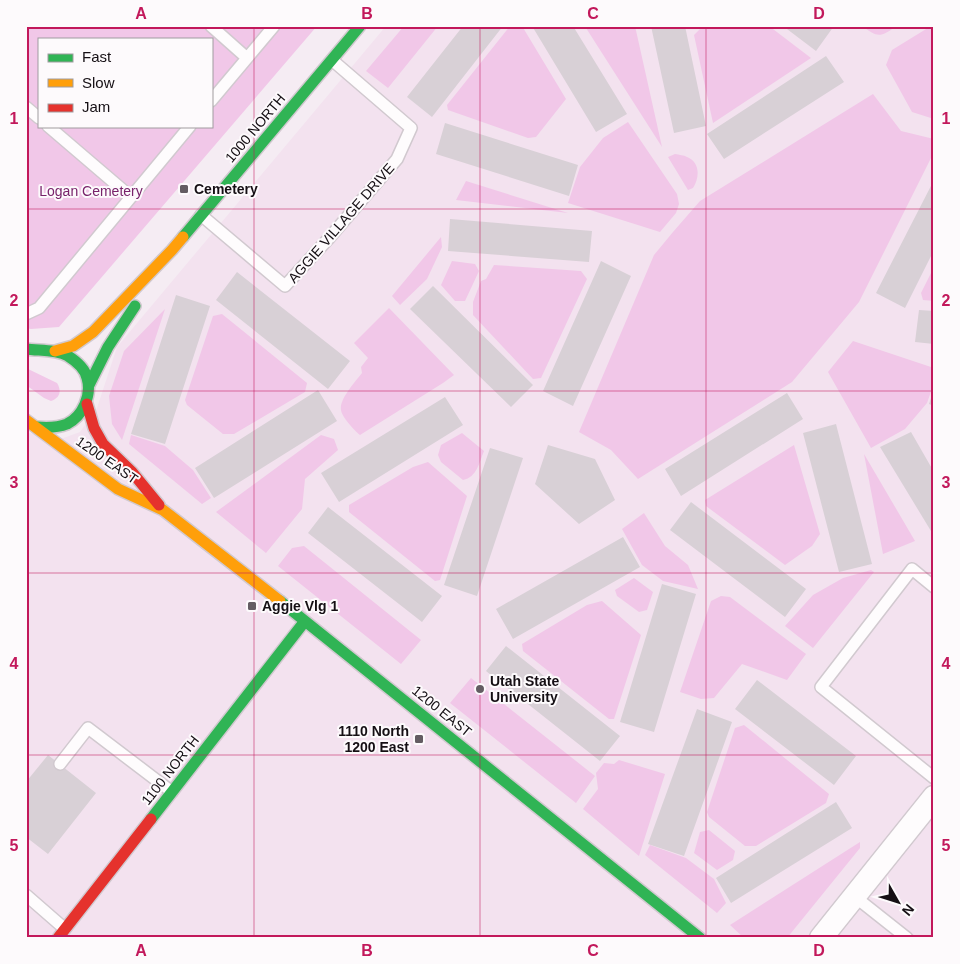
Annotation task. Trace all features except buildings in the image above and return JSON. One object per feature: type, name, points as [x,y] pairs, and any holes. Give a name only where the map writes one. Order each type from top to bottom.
[{"type":"main road","name":"1000 NORTH","points":[[55,351],[73,346],[93,332],[172,250],[360,26]]},
{"type":"main road","name":"1000 NORTH","points":[[89,385],[108,347],[172,250]]},
{"type":"main road","points":[[26,349],[55,351],[69,356],[84,371],[89,385]]},
{"type":"main road","name":"1200 EAST","points":[[89,385],[87,404],[94,428],[103,444],[132,472],[163,510],[305,621],[700,938]]},
{"type":"main road","name":"1200 EAST","points":[[37,427],[46,429],[58,428],[68,424],[79,416],[87,404]]},
{"type":"main road","name":"1200 EAST","points":[[26,420],[118,490],[163,510]]},
{"type":"main road","name":"1100 NORTH","points":[[61,933],[305,621]]},
{"type":"street","points":[[821,938],[934,797]]},
{"type":"lane","points":[[211,26],[248,58]]},
{"type":"lane","points":[[212,100],[274,26]]},
{"type":"lane","name":"AGGIE VILLAGE DRIVE","points":[[201,215],[285,286],[397,159],[411,128],[332,60]]},
{"type":"lane","points":[[26,107],[38,117]]},
{"type":"lane","points":[[50,128],[130,197]]},
{"type":"lane","points":[[26,314],[38,308],[188,128]]},
{"type":"lane","points":[[934,587],[912,569],[821,687],[934,778]]},
{"type":"lane","points":[[60,764],[88,728],[172,792]]},
{"type":"lane","points":[[26,894],[61,933]]},
{"type":"lane","points":[[854,896],[907,938]]},
{"type":"shaded area","name":"Utah State University","points":[[386,26],[934,26],[934,938],[26,938],[26,432],[58,440],[80,432],[97,408],[117,347]]},
{"type":"green space","name":"Logan Cemetery","points":[[26,26],[317,26],[59,327],[26,328]]},
{"type":"green space","points":[[404,26],[438,26],[388,88],[366,71]]},
{"type":"green space","points":[[510,26],[522,26],[566,99],[536,137],[528,138],[448,110],[447,105]]},
{"type":"green space","points":[[589,26],[635,26],[662,147],[586,28]]},
{"type":"green space","points":[[703,26],[769,26],[811,58],[713,123],[694,35]]},
{"type":"green space","points":[[862,26],[894,26],[895,27],[879,35]]},
{"type":"green space","points":[[934,26],[934,119],[912,112],[886,65],[892,50]]},
{"type":"green space","points":[[873,94],[901,131],[934,139],[934,152],[859,302],[792,382],[638,479],[611,450],[579,432],[654,255],[700,201]]},
{"type":"green space","points":[[628,122],[677,194],[679,204],[676,213],[660,232],[568,203],[580,167],[603,138]]},
{"type":"green space","points":[[675,154],[684,156],[694,162],[698,175],[693,188],[688,190],[668,157]]},
{"type":"green space","points":[[466,181],[568,213],[456,200]]},
{"type":"green space","points":[[441,237],[442,247],[427,279],[400,305],[392,296]]},
{"type":"green space","points":[[452,261],[475,264],[479,271],[465,301],[455,301],[441,285]]},
{"type":"green space","points":[[494,265],[581,271],[587,279],[541,378],[533,379],[473,315],[473,302],[481,281],[486,279]]},
{"type":"green space","points":[[934,267],[934,301],[923,300],[921,293]]},
{"type":"green space","points":[[389,308],[454,375],[360,435],[346,420],[341,410],[345,396],[362,373],[361,367],[368,358],[354,343]]},
{"type":"green space","points":[[165,309],[122,440],[112,424],[109,396],[124,351]]},
{"type":"green space","points":[[222,314],[307,383],[305,392],[234,434],[223,434],[187,405],[185,400],[213,316]]},
{"type":"green space","points":[[853,341],[934,368],[934,383],[927,403],[905,429],[871,448],[828,372]]},
{"type":"green space","points":[[26,368],[57,383],[60,391],[58,396],[51,401],[26,385]]},
{"type":"green space","points":[[462,433],[484,451],[474,473],[463,480],[441,462],[438,455],[441,445]]},
{"type":"green space","points":[[131,435],[165,446],[193,470],[211,498],[202,504],[129,444]]},
{"type":"green space","points":[[321,435],[334,439],[338,450],[305,479],[302,509],[266,553],[216,512]]},
{"type":"green space","points":[[794,445],[820,534],[812,546],[785,565],[706,506],[705,500]]},
{"type":"green space","points":[[864,454],[915,541],[883,554]]},
{"type":"green space","points":[[428,462],[467,496],[440,580],[435,581],[349,512],[349,505],[413,467]]},
{"type":"green space","points":[[644,513],[665,546],[688,565],[698,589],[663,581],[642,565],[622,529]]},
{"type":"green space","points":[[304,546],[421,640],[401,664],[278,566],[292,548]]},
{"type":"green space","points":[[871,570],[874,572],[813,648],[785,626],[813,595],[843,578]]},
{"type":"green space","points":[[634,578],[653,592],[647,610],[639,612],[617,596],[615,590]]},
{"type":"green space","points":[[721,596],[730,597],[806,654],[787,680],[742,664],[714,698],[701,699],[680,692],[711,601]]},
{"type":"green space","points":[[602,601],[641,635],[614,719],[609,719],[523,651],[522,644],[587,605]]},
{"type":"green space","points":[[471,678],[595,776],[576,803],[450,703]]},
{"type":"green space","points":[[744,725],[829,794],[826,803],[756,846],[745,846],[709,817],[707,812],[735,728]]},
{"type":"green space","points":[[619,760],[665,774],[639,856],[583,809],[598,789],[596,773],[604,763],[614,764]]},
{"type":"green space","points":[[709,830],[735,851],[733,860],[717,870],[694,853],[700,832]]},
{"type":"green space","points":[[860,842],[860,848],[787,938],[744,938],[730,925]]},
{"type":"green space","points":[[650,845],[686,858],[714,879],[726,903],[717,913],[645,855]]},
{"type":"traffic: fast","points":[[183,237],[360,26]]},
{"type":"traffic: fast","points":[[89,385],[108,347],[135,306]]},
{"type":"traffic: fast","points":[[26,349],[52,351],[68,356],[82,368],[88,385],[87,398],[78,416],[67,424],[56,427],[37,427]]},
{"type":"traffic: fast","points":[[280,601],[700,938]]},
{"type":"traffic: fast","points":[[151,819],[305,621]]},
{"type":"traffic: slow","points":[[55,351],[73,346],[93,332],[183,237]]},
{"type":"traffic: slow","points":[[26,420],[118,489],[163,510],[280,601]]},
{"type":"traffic: jam","points":[[87,404],[94,428],[103,444],[132,472],[159,505]]},
{"type":"traffic: jam","points":[[58,938],[151,819]]},
{"type":"place","name":"Cemetery","points":[[184,189]]},
{"type":"place","name":"Aggie Vlg 1","points":[[252,606]]},
{"type":"place","name":"Utah State University","points":[[480,689]]},
{"type":"place","name":"1110 North 1200 East","points":[[419,739]]}]
